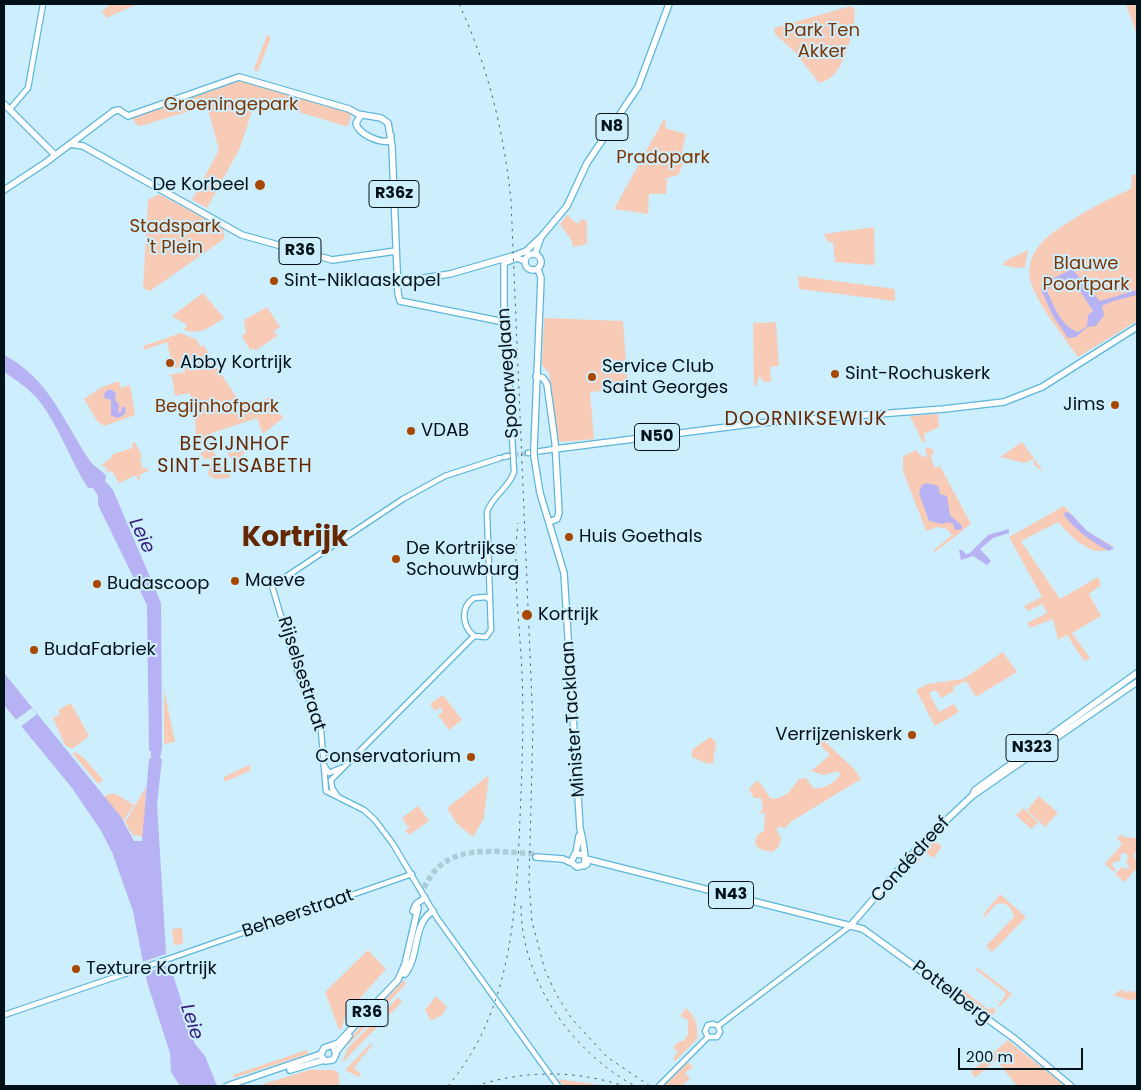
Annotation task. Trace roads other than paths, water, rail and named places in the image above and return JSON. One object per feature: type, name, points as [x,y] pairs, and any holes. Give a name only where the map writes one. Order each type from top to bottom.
[{"type":"main road","name":"N8","points":[[516,255],[526,251],[541,237],[567,206],[591,157],[638,87],[669,4]]},
{"type":"main road","name":"R36z","points":[[70,144],[117,110],[127,116],[239,77],[362,115],[368,114],[387,122],[391,136],[396,251]]},
{"type":"main road","points":[[4,104],[55,155]]},
{"type":"main road","points":[[362,115],[356,121],[357,128],[375,140],[387,142],[391,136]]},
{"type":"main road","points":[[4,190],[70,144]]},
{"type":"main road","name":"R36","points":[[70,144],[83,146],[242,235],[328,260],[396,251]]},
{"type":"main road","name":"N8","points":[[535,254],[541,237]]},
{"type":"main road","points":[[396,251],[398,298],[403,303],[495,321],[502,318]]},
{"type":"main road","points":[[502,272],[504,263],[509,260],[526,259],[535,254]]},
{"type":"main road","name":"Minister Tacklaan","points":[[535,254],[541,260],[536,270],[540,283],[534,456],[539,488],[564,573],[580,828],[585,857]]},
{"type":"main road","points":[[397,282],[433,277],[516,255],[526,259]]},
{"type":"main road","points":[[526,259],[527,268],[536,270]]},
{"type":"main road","points":[[477,266],[499,265],[502,272]]},
{"type":"main road","name":"Spoorweglaan","points":[[502,272],[502,318]]},
{"type":"main road","name":"N50","points":[[555,449],[759,422],[929,410],[997,403],[1024,396],[1049,383],[1137,328]]},
{"type":"main road","points":[[536,376],[543,378],[547,384],[555,449],[559,514],[557,519],[549,522]]},
{"type":"main road","name":"Condédreef","points":[[972,796],[975,790],[992,776],[1137,673]]},
{"type":"main road","name":"Condédreef","points":[[851,925],[919,846],[972,796],[1137,682]]},
{"type":"main road","name":"Minister Tacklaan","points":[[572,863],[580,828]]},
{"type":"main road","points":[[574,855],[585,857],[584,866],[577,868],[572,863],[563,859],[536,856],[574,855]]},
{"type":"main road","name":"N43","points":[[585,857],[611,866],[851,925]]},
{"type":"main road","name":"N43","points":[[584,866],[590,864],[611,866]]},
{"type":"main road","points":[[402,975],[414,908],[416,904],[425,898]]},
{"type":"main road","name":"R36","points":[[322,1057],[324,1048],[338,1043],[402,975],[419,908]]},
{"type":"main road","points":[[402,975],[412,961],[422,920],[433,911]]},
{"type":"main road","name":"Pottelberg","points":[[851,925],[863,929],[885,943],[1015,1039],[1071,1086]]},
{"type":"main road","name":"R36","points":[[227,1086],[322,1057],[333,1060],[336,1052],[402,975]]},
{"type":"main road","name":"R36","points":[[330,1047],[336,1052]]},
{"type":"main road","name":"R36","points":[[238,1086],[266,1075]]},
{"type":"street","points":[[10,110],[28,88],[43,4]]},
{"type":"street","name":"Spoorweglaan","points":[[490,600],[487,512],[489,506],[513,474],[514,439],[507,341],[502,318]]},
{"type":"street","points":[[528,452],[555,449]]},
{"type":"street","name":"Rijselsestraat","points":[[339,798],[330,794],[325,789],[321,730],[299,677],[272,586],[403,499],[448,475],[504,457]]},
{"type":"street","points":[[485,597],[490,600],[490,633],[484,637],[474,636],[464,621],[465,610],[473,598],[485,597]]},
{"type":"street","points":[[331,779],[474,636]]},
{"type":"street","points":[[324,764],[329,773],[332,788],[339,798],[372,817],[412,874],[433,911],[558,1086]]},
{"type":"street","points":[[324,778],[329,773],[341,768]]},
{"type":"street","points":[[324,778],[331,779]]},
{"type":"street","name":"Beheerstraat","points":[[4,1014],[412,874]]},
{"type":"street","points":[[718,1026],[851,925]]},
{"type":"street","points":[[708,1037],[705,1031],[708,1025],[718,1026]]},
{"type":"street","points":[[659,1086],[708,1037],[717,1037],[720,1032],[718,1026]]},
{"type":"tunnel","points":[[508,456],[528,453]]},
{"type":"tunnel","points":[[421,896],[429,878],[440,866],[453,858],[468,853],[484,851],[536,854]]},
{"type":"railway","points":[[459,4],[478,51],[493,100],[504,150],[511,200],[533,726],[529,883],[532,922],[545,970],[556,994],[572,1019],[607,1057],[650,1086]]},
{"type":"railway","points":[[448,1086],[469,1057],[486,1025],[498,993],[507,959],[512,925],[518,854],[523,728],[522,674],[516,579],[518,523]]},
{"type":"railway","points":[[521,906],[523,934],[530,961],[540,987],[554,1011],[571,1034],[591,1054],[612,1072],[635,1086]]},
{"type":"railway","points":[[476,1086],[513,1077],[550,1074],[587,1077],[624,1086]]},
{"type":"place","name":"De Korbeel","points":[[260,185]]},
{"type":"place","name":"Sint-Niklaaskapel","points":[[274,281]]},
{"type":"place","name":"Abby Kortrijk","points":[[170,363]]},
{"type":"place","name":"Sint-Rochuskerk","points":[[835,374]]},
{"type":"place","name":"Service Club Saint Georges","points":[[592,377]]},
{"type":"place","name":"Jims","points":[[1115,405]]},
{"type":"place","name":"VDAB","points":[[411,431]]},
{"type":"place","name":"Huis Goethals","points":[[569,537]]},
{"type":"place","name":"De Kortrijkse Schouwburg","points":[[396,559]]},
{"type":"place","name":"Maeve","points":[[235,581]]},
{"type":"place","name":"Budascoop","points":[[97,584]]},
{"type":"place","name":"Kortrijk","points":[[527,615]]},
{"type":"place","name":"BudaFabriek","points":[[34,650]]},
{"type":"place","name":"Verrijzeniskerk","points":[[912,735]]},
{"type":"place","name":"Conservatorium","points":[[471,757]]},
{"type":"place","name":"Texture Kortrijk","points":[[76,969]]},
{"type":"district","name":"DOORNIKSEWIJK","points":[[806,420]]},
{"type":"district","name":"BEGIJNHOF SINT-ELISABETH","points":[[235,456]]},
{"type":"district","name":"Kortrijk","points":[[295,539]]},
{"type":"park label","name":"Park Ten Akker","points":[[822,41]]},
{"type":"park label","name":"Groeningepark","points":[[231,105]]},
{"type":"park label","name":"Pradopark","points":[[663,158]]},
{"type":"park label","name":"Stadspark 't Plein","points":[[175,237]]},
{"type":"park label","name":"Blauwe Poortpark","points":[[1086,274]]},
{"type":"park label","name":"Begijnhofpark","points":[[217,407]]},
{"type":"water label","name":"Leie","points":[[141,536]]},
{"type":"water label","name":"Leie","points":[[191,1022]]}]
